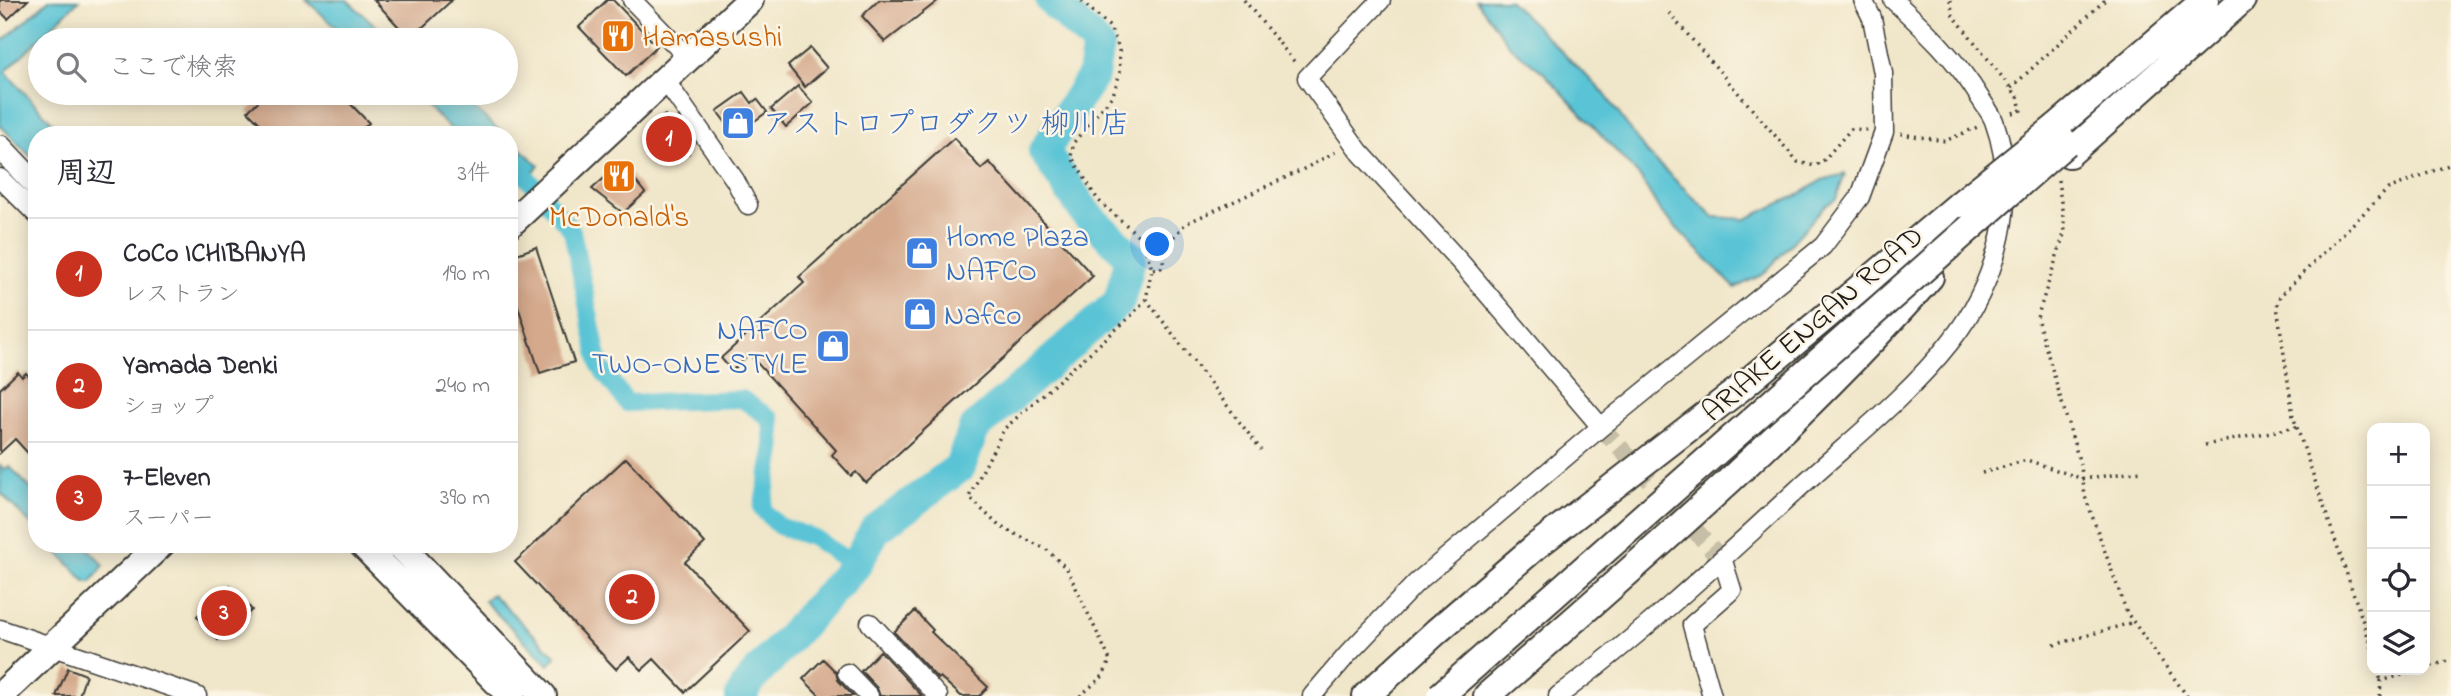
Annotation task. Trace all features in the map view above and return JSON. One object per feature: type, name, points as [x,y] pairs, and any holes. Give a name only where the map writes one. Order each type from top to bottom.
[{"type":"highway","points":[[518,217],[750,0]]},
{"type":"highway","points":[[1366,696],[1535,547],[1738,390],[1960,204],[2064,141],[2205,0]]},
{"type":"highway","name":"ARIAKE ENGAN ROAD","points":[[1440,696],[2064,141],[2228,0]]},
{"type":"highway","name":"ARIAKE ENGAN ROAD","points":[[1456,696],[1976,237],[2064,141],[2242,0]]},
{"type":"highway","points":[[1487,696],[1741,472],[1858,355],[1930,277]]},
{"type":"highway","points":[[0,696],[152,553]]},
{"type":"highway","points":[[371,553],[511,696]]},
{"type":"highway","points":[[408,553],[543,696]]},
{"type":"main road","points":[[0,148],[28,177]]},
{"type":"street","points":[[632,0],[688,58]]},
{"type":"street","points":[[1381,0],[1307,78],[1353,142],[1601,426]]},
{"type":"street","points":[[1312,696],[1416,583],[1601,426],[1823,247],[1860,197],[1884,132],[1883,73],[1872,18],[1863,0]]},
{"type":"street","points":[[1558,696],[1613,656],[1723,561],[1910,387],[1951,341],[1984,290],[2002,234],[2004,178],[2001,150],[1993,120],[1970,81],[1936,39],[1893,0]]},
{"type":"street","points":[[665,80],[735,180],[748,205]]},
{"type":"street","points":[[0,178],[28,206]]},
{"type":"street","points":[[1712,696],[1692,625],[1732,590],[1723,561]]},
{"type":"street","points":[[870,623],[939,696]]},
{"type":"street","points":[[0,629],[188,695]]},
{"type":"street","points":[[847,673],[870,696]]},
{"type":"path","points":[[1080,0],[1110,27],[1118,48],[1120,73],[1113,95],[1074,142],[1072,156],[1098,200],[1142,239],[1152,269],[1146,299],[1130,317],[1004,429],[969,497],[999,526],[1046,549],[1068,569],[1110,660],[1102,676],[1080,696]]},
{"type":"path","points":[[1244,0],[1307,78]]},
{"type":"path","points":[[1669,13],[1798,162],[1815,166],[1824,160],[1851,129],[1945,141],[2021,110],[2018,97],[1953,15],[1950,0]]},
{"type":"path","points":[[2011,88],[2105,0]]},
{"type":"path","points":[[1152,269],[1161,268],[1170,241],[1185,224],[1302,170],[1353,142]]},
{"type":"path","points":[[2367,633],[2293,416],[2277,306],[2280,296],[2388,189],[2451,164]]},
{"type":"path","points":[[2058,179],[2065,232],[2036,318],[2083,479],[2085,496],[2127,612],[2187,696]]},
{"type":"path","points":[[1146,299],[1261,450]]},
{"type":"path","points":[[2205,445],[2297,426]]},
{"type":"path","points":[[1982,473],[2027,460],[2083,479],[2141,471]]},
{"type":"path","points":[[2054,645],[2134,622]]},
{"type":"path","points":[[2430,666],[2451,660]]},
{"type":"path","points":[[2379,675],[2380,696]]},
{"type":"path","points":[[2381,681],[2402,675]]},
{"type":"water","points":[[49,0],[79,0],[50,28],[28,28],[28,50],[5,72],[28,97],[28,105],[36,105],[56,126],[28,126],[28,154],[0,125],[0,43]]},
{"type":"water","points":[[306,0],[347,0],[378,28],[337,28]]},
{"type":"water","points":[[1476,0],[1509,0],[1604,93],[1647,153],[1714,217],[1746,219],[1800,194],[1822,180],[1845,174],[1836,199],[1825,206],[1764,274],[1735,288],[1660,211],[1640,177],[1544,73],[1510,46]]},
{"type":"water","points":[[427,105],[470,105],[494,126],[448,126]]},
{"type":"water","points":[[518,147],[539,165],[523,184],[518,180]]},
{"type":"water","points":[[0,465],[5,470],[9,466],[28,486],[28,522],[0,492]]},
{"type":"water","points":[[59,553],[93,553],[104,565],[91,582],[86,582]]},
{"type":"water","points":[[492,594],[556,656],[549,665],[484,601]]},
{"type":"building","points":[[0,0],[28,0],[8,19],[0,11]]},
{"type":"building","points":[[374,0],[452,0],[422,28],[400,28]]},
{"type":"building","name":"Hamasushi","points":[[607,0],[613,0],[657,46],[626,76],[579,27]]},
{"type":"building","points":[[879,0],[939,0],[885,42],[862,16]]},
{"type":"building","points":[[810,48],[827,68],[805,87],[788,66]]},
{"type":"building","points":[[798,86],[813,103],[786,127],[771,109]]},
{"type":"building","name":"アストロプロダクツ 柳川店","points":[[744,92],[752,103],[757,99],[767,112],[735,135],[717,111]]},
{"type":"building","points":[[254,105],[352,105],[369,123],[366,126],[262,126],[248,111]]},
{"type":"building","points":[[665,115],[689,153],[675,163],[650,124]]},
{"type":"building","name":"Nafco","points":[[954,138],[981,169],[989,162],[1093,276],[866,483],[856,472],[851,476],[832,455],[836,450],[749,354],[732,371],[721,358],[804,283],[799,277]]},
{"type":"building","name":"McDonald's","points":[[621,163],[645,193],[623,213],[592,189]]},
{"type":"building","points":[[536,247],[574,362],[540,373],[518,306],[518,254]]},
{"type":"building","points":[[18,372],[22,377],[26,373],[28,375],[28,453],[15,439],[0,453],[0,389]]},
{"type":"building","points":[[626,458],[705,543],[685,562],[750,631],[685,692],[654,659],[642,670],[629,657],[616,669],[515,562]]},
{"type":"building","points":[[230,586],[252,610],[218,640],[197,616]]},
{"type":"building","points":[[915,611],[933,630],[931,632],[988,687],[980,696],[961,696],[940,677],[938,679],[894,632]]},
{"type":"building","points":[[880,651],[922,696],[880,696],[877,688],[861,671]]},
{"type":"building","points":[[823,659],[853,696],[820,696],[803,679]]},
{"type":"building","points":[[68,668],[86,675],[79,696],[56,696]]},
{"type":"waterway","points":[[741,696],[749,682],[855,566],[875,530],[960,467],[974,429],[1119,302],[1131,257],[1087,215],[1044,151],[1093,75],[1098,45],[1051,0]]},
{"type":"waterway","points":[[518,167],[572,231],[600,367],[627,403],[742,399],[771,419],[773,451],[762,509],[779,526],[814,538],[855,566]]},
{"type":"tunnel","points":[[1601,427],[1723,561]]},
{"type":"place","name":"Hamasushi","points":[[618,36]]},
{"type":"place","name":"アストロプロダクツ 柳川店","points":[[738,123]]},
{"type":"place","name":"CoCo ICHIBANYA","points":[[669,139]]},
{"type":"place","name":"McDonald's","points":[[619,176]]},
{"type":"place","name":"Home Plaza NAFCO","points":[[922,253]]},
{"type":"place","name":"Nafco","points":[[920,314]]},
{"type":"place","name":"NAFCO TWO-ONE STYLE","points":[[833,346]]},
{"type":"place","name":"Yamada Denki","points":[[632,597]]},
{"type":"place","name":"7-Eleven","points":[[224,613]]}]
